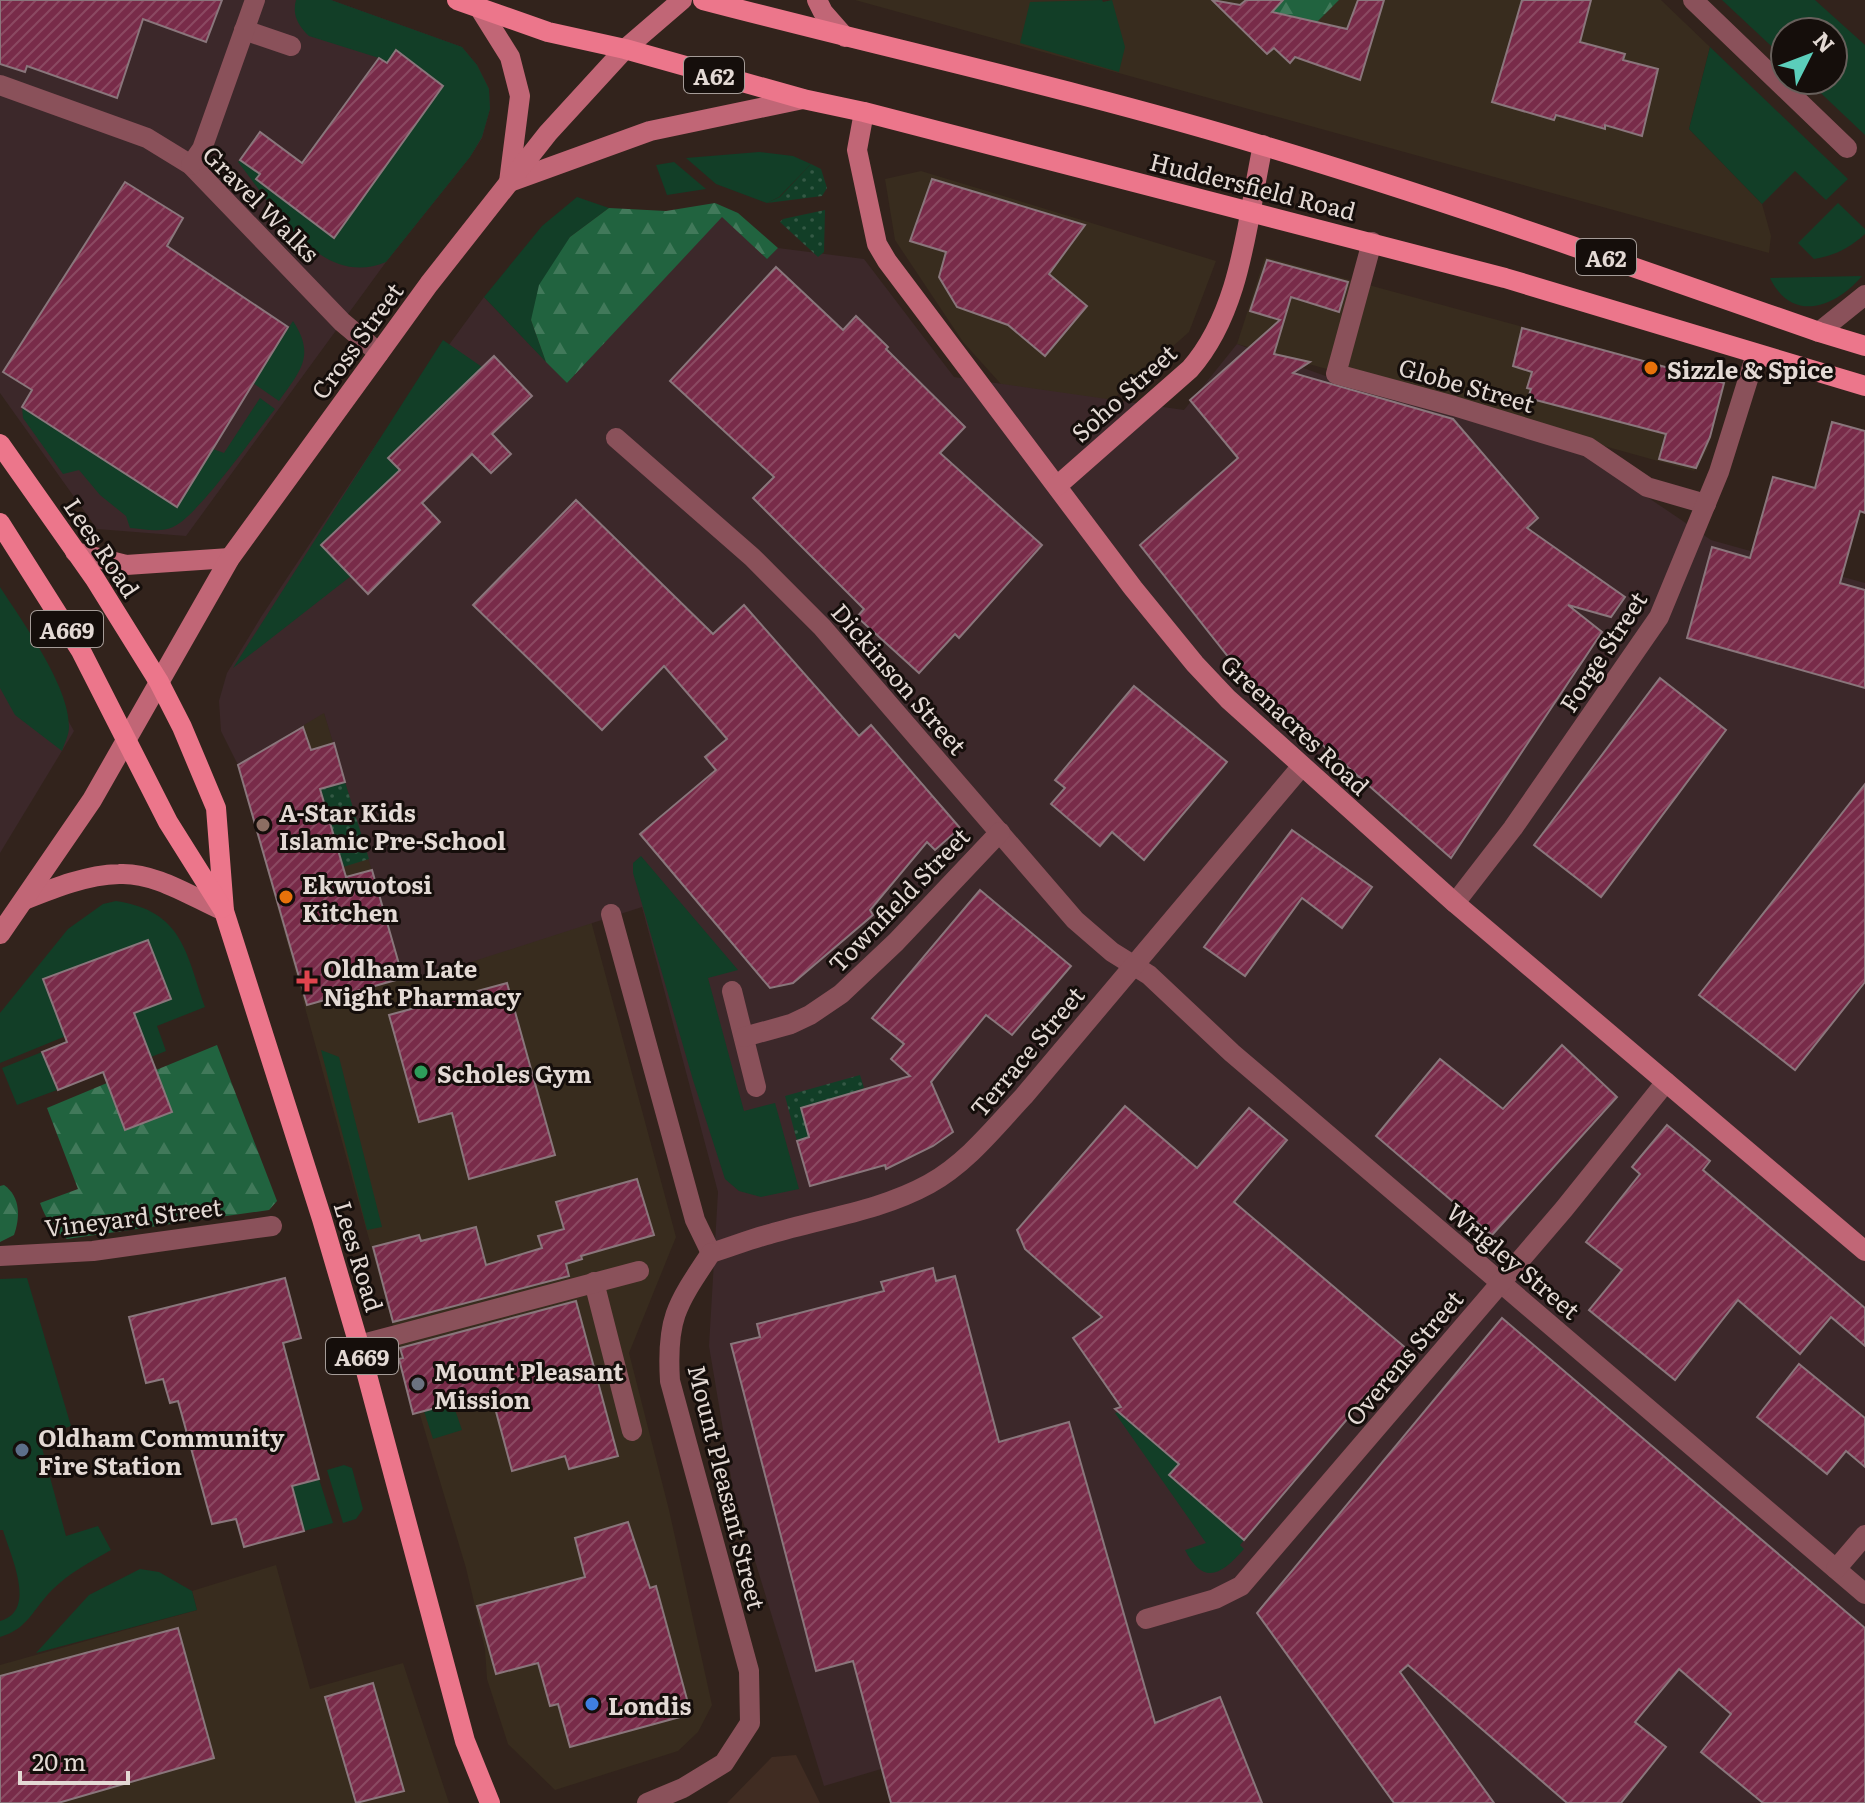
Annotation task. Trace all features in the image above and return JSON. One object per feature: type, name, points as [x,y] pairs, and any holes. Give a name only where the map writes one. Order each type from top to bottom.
[{"type":"main road","name":"A62","points":[[457,0],[548,32],[625,49]]},
{"type":"main road","name":"Cross Street","points":[[159,682],[230,558],[379,353],[509,182],[548,133],[625,49],[682,0]]},
{"type":"main road","name":"Huddersfield Road","points":[[703,0],[1263,145],[1512,224],[1865,346]]},
{"type":"main road","points":[[817,0],[823,12],[845,37]]},
{"type":"main road","points":[[480,9],[510,57],[520,96],[509,182],[650,131],[803,99]]},
{"type":"main road","name":"Huddersfield Road","points":[[625,49],[803,99],[1249,210],[1505,278],[1865,386]]},
{"type":"main road","name":"Greenacres Road","points":[[864,112],[857,150],[877,244],[887,261],[1133,588],[1195,664],[1301,767],[1455,903],[1865,1251]]},
{"type":"main road","name":"Soho Street","points":[[1057,486],[1190,369],[1207,350],[1234,282],[1263,145]]},
{"type":"main road","name":"Lees Road","points":[[0,444],[95,579],[159,682],[182,727],[216,808],[224,911],[359,1345],[465,1741],[490,1803]]},
{"type":"main road","name":"Lees Road","points":[[0,523],[81,651],[168,822],[224,911]]},
{"type":"main road","points":[[75,552],[126,565],[230,558]]},
{"type":"main road","points":[[0,934],[92,800],[159,682]]},
{"type":"main road","points":[[24,900],[66,883],[119,874],[160,882],[224,911]]},
{"type":"street","points":[[191,165],[202,149],[255,0]]},
{"type":"street","points":[[1693,0],[1847,148]]},
{"type":"street","points":[[244,30],[291,46]]},
{"type":"street","name":"Gravel Walks","points":[[0,85],[147,138],[191,165],[342,322],[379,353]]},
{"type":"street","name":"Globe Street","points":[[1372,242],[1336,374],[1588,447],[1647,487],[1706,504]]},
{"type":"street","points":[[1819,332],[1865,295]]},
{"type":"street","name":"Forge Street","points":[[1455,903],[1513,828],[1659,617],[1719,472],[1756,354]]},
{"type":"street","name":"Dickinson Street","points":[[616,438],[752,557],[822,627],[1075,920],[1132,966]]},
{"type":"street","name":"Terrace Street","points":[[711,1253],[885,1202],[929,1184],[957,1165],[1024,1096],[1301,767]]},
{"type":"street","name":"Townfield Street","points":[[744,1037],[791,1024],[841,994],[896,942],[1000,832]]},
{"type":"street","points":[[611,914],[695,1220],[711,1253]]},
{"type":"street","name":"Wrigley Street","points":[[1132,966],[1149,975],[1232,1053],[1865,1594]]},
{"type":"street","points":[[732,991],[756,1087]]},
{"type":"street","name":"Overens Street","points":[[1146,1619],[1215,1599],[1241,1586],[1564,1209],[1666,1082]]},
{"type":"street","name":"Vineyard Street","points":[[0,1256],[93,1251],[272,1226]]},
{"type":"street","name":"Mount Pleasant Street","points":[[647,1803],[683,1788],[724,1763],[750,1723],[749,1671],[670,1381],[668,1345],[672,1321],[683,1295],[711,1253]]},
{"type":"street","points":[[359,1345],[639,1271]]},
{"type":"street","points":[[594,1282],[632,1431]]},
{"type":"street","points":[[1836,1569],[1865,1535]]},
{"type":"shaded area","points":[[0,0],[331,0],[462,47],[477,65],[489,89],[490,109],[482,138],[470,157],[386,262],[186,536],[97,529],[0,393]]},
{"type":"shaded area","points":[[855,0],[1252,0],[1296,43],[1339,0],[1661,0],[1710,47],[1689,129],[1762,204],[1771,236],[1769,253]]},
{"type":"shaded area","points":[[921,171],[1216,261],[1189,332],[1079,429],[1037,424],[963,342],[895,240],[885,179]]},
{"type":"shaded area","points":[[722,216],[767,259],[778,248],[864,259],[954,377],[1184,410],[1237,344],[1345,383],[1579,451],[1711,540],[1865,583],[1865,1803],[1154,1803],[1110,1701],[824,1786],[733,1489],[709,1346],[718,1192],[642,907],[406,983],[324,713],[238,765],[221,731],[219,701],[227,673],[261,617],[377,443],[484,297],[567,383]]},
{"type":"shaded area","points":[[1265,257],[1726,382],[1707,450],[1694,471],[1237,344]]},
{"type":"shaded area","points":[[0,600],[74,731],[0,853]]},
{"type":"shaded area","points":[[324,712],[407,983],[591,921],[676,1237],[629,1353],[669,1510],[712,1705],[698,1732],[678,1751],[555,1790],[508,1744],[487,1679],[485,1649],[466,1568],[390,1315],[238,765]]},
{"type":"shaded area","points":[[276,1565],[310,1689],[403,1663],[449,1803],[0,1803],[0,1665],[197,1610],[192,1591]]},
{"type":"shaded area","points":[[796,1755],[820,1803],[727,1803],[772,1757]]},
{"type":"green space","points":[[296,0],[331,0],[462,47],[477,65],[489,89],[490,109],[482,137],[470,157],[386,262],[362,268],[340,264],[320,254],[283,220],[238,162],[240,160],[260,174],[256,180],[334,237],[395,51],[387,63],[309,36],[297,20]]},
{"type":"green space","points":[[1112,0],[1125,47],[1119,72],[1020,43],[1030,2]]},
{"type":"green space","points":[[1283,0],[1339,0],[1296,43],[1268,16]]},
{"type":"green space","points":[[1722,0],[1815,0],[1833,16],[1769,16],[1769,44]]},
{"type":"green space","points":[[1849,31],[1865,45],[1865,135],[1824,96],[1849,96]]},
{"type":"green space","points":[[1710,47],[1848,179],[1826,200],[1795,171],[1762,204],[1689,129]]},
{"type":"green space","points":[[759,152],[793,156],[811,164],[779,197],[767,203],[716,184],[686,158]]},
{"type":"green space","points":[[674,162],[706,189],[667,195],[656,165]]},
{"type":"green space","points":[[811,164],[821,169],[827,188],[822,196],[767,203],[780,197]]},
{"type":"green space","points":[[577,197],[609,208],[570,237],[531,320],[546,362],[484,297],[542,226]]},
{"type":"green space","points":[[715,203],[738,213],[778,248],[767,259],[722,217],[567,383],[546,362],[531,320],[539,285],[570,237],[609,208],[666,211]]},
{"type":"green space","points":[[1838,203],[1865,229],[1865,234],[1841,251],[1814,259],[1798,243]]},
{"type":"green space","points":[[825,210],[824,252],[818,257],[780,222]]},
{"type":"green space","points":[[1862,276],[1840,296],[1814,306],[1802,306],[1790,301],[1770,278]]},
{"type":"green space","points":[[293,321],[300,333],[304,354],[299,372],[279,401],[253,383]]},
{"type":"green space","points":[[443,340],[482,367],[388,458],[399,470],[322,545],[351,576],[233,668]]},
{"type":"green space","points":[[260,398],[275,409],[241,454],[211,492],[183,520],[168,529],[158,530],[130,528],[126,516],[100,495],[79,470],[63,474],[23,418],[22,407],[177,507],[213,449],[224,453]]},
{"type":"green space","points":[[0,587],[32,636],[62,693],[69,727],[62,751],[15,715],[0,688]]},
{"type":"green space","points":[[345,782],[369,859],[343,867],[337,848],[319,852],[328,814],[322,796],[302,794]]},
{"type":"green space","points":[[641,856],[738,970],[708,978],[744,1111],[775,1103],[799,1189],[761,1197],[739,1191],[725,1179],[633,873],[633,863]]},
{"type":"green space","points":[[116,901],[156,914],[169,925],[186,952],[205,1007],[157,1026],[166,1051],[151,1057],[134,1013],[171,999],[148,940],[44,979],[66,1036],[0,1063],[0,1013],[68,929],[103,904]]},
{"type":"green space","points":[[217,1045],[277,1201],[269,1210],[67,1239],[50,1223],[40,1203],[78,1189],[47,1108],[107,1083],[125,1129],[156,1070]]},
{"type":"green space","points":[[321,1050],[339,1057],[382,1227],[367,1230]]},
{"type":"green space","points":[[42,1052],[57,1090],[17,1105],[2,1068]]},
{"type":"green space","points":[[860,1075],[864,1088],[850,1093],[858,1123],[827,1101],[801,1108],[809,1137],[797,1141],[785,1096]]},
{"type":"green space","points":[[4,1185],[14,1195],[18,1215],[14,1235],[0,1242],[0,1186]]},
{"type":"green space","points":[[27,1278],[71,1426],[39,1437],[66,1536],[98,1526],[111,1550],[65,1578],[24,1624],[0,1637],[0,1621],[11,1615],[17,1606],[19,1594],[15,1567],[3,1530],[0,1530],[0,1279]]},
{"type":"green space","points":[[453,1404],[462,1430],[433,1439],[424,1411]]},
{"type":"green space","points":[[1119,1412],[1179,1464],[1170,1476],[1244,1540],[1240,1545],[1244,1549],[1221,1570],[1206,1573],[1192,1562],[1185,1550],[1206,1543],[1115,1413]]},
{"type":"green space","points":[[344,1465],[352,1468],[363,1509],[356,1519],[343,1523],[327,1470]]},
{"type":"green space","points":[[319,1479],[333,1523],[304,1531],[292,1486]]},
{"type":"green space","points":[[140,1569],[159,1572],[192,1591],[197,1610],[36,1653],[89,1595]]},
{"type":"building","points":[[0,0],[222,0],[206,42],[143,19],[117,98],[27,66],[25,72],[0,64]]},
{"type":"building","points":[[1212,0],[1240,5],[1246,0],[1283,0],[1272,12],[1347,29],[1358,0],[1384,0],[1360,80],[1295,57],[1290,63],[1274,48],[1267,54]]},
{"type":"building","points":[[1522,0],[1591,0],[1580,42],[1625,54],[1623,60],[1658,69],[1642,136],[1556,115],[1554,120],[1492,102]]},
{"type":"building","points":[[396,50],[443,86],[334,238],[256,179],[260,174],[240,160],[260,132],[302,163],[379,58],[387,63]]},
{"type":"building","points":[[932,179],[1085,225],[1049,274],[1087,306],[1045,356],[1008,325],[957,307],[939,277],[946,252],[910,241]]},
{"type":"building","points":[[125,182],[183,218],[167,246],[288,327],[177,507],[22,407],[32,390],[3,372]]},
{"type":"building","points":[[1267,260],[1348,282],[1339,312],[1291,297],[1274,354],[1310,362],[1293,373],[1453,419],[1538,518],[1527,528],[1625,597],[1611,617],[1568,605],[1602,632],[1451,858],[1241,673],[1140,545],[1238,458],[1190,400],[1280,320],[1250,311]]},
{"type":"building","points":[[776,267],[843,330],[856,316],[965,427],[940,453],[1042,545],[959,638],[955,634],[919,673],[857,617],[864,609],[753,498],[774,477],[670,381]]},
{"type":"building","points":[[1522,328],[1724,383],[1710,437],[1696,468],[1659,459],[1666,434],[1528,398],[1531,389],[1527,388],[1532,372],[1513,366]]},
{"type":"building","points":[[494,356],[532,396],[492,434],[511,454],[491,473],[472,454],[422,503],[440,522],[368,594],[321,545],[400,470],[388,458]]},
{"type":"building","points":[[1832,422],[1865,431],[1865,513],[1860,511],[1840,583],[1865,590],[1865,688],[1687,638],[1712,547],[1750,558],[1773,477],[1815,488]]},
{"type":"building","points":[[576,500],[713,634],[744,605],[859,736],[871,725],[960,828],[935,850],[927,842],[870,910],[873,915],[793,983],[770,988],[640,834],[716,770],[705,757],[727,739],[664,666],[602,730],[473,605]]},
{"type":"building","points":[[1660,678],[1726,730],[1601,897],[1534,845]]},
{"type":"building","points":[[1134,686],[1227,762],[1144,860],[1112,832],[1100,846],[1051,804],[1065,788],[1055,780]]},
{"type":"building","points":[[303,727],[311,750],[334,743],[345,782],[320,789],[346,877],[372,870],[403,978],[307,1005],[238,765]]},
{"type":"building","points":[[1865,784],[1865,982],[1795,1070],[1699,995]]},
{"type":"building","points":[[1292,830],[1372,887],[1342,928],[1302,898],[1245,976],[1204,947]]},
{"type":"building","points":[[980,890],[1071,966],[1012,1035],[986,1015],[931,1082],[953,1132],[933,1146],[886,1169],[885,1165],[810,1186],[797,1141],[809,1137],[801,1108],[910,1076],[891,1059],[904,1044],[872,1018]]},
{"type":"building","points":[[148,940],[171,999],[134,1013],[172,1112],[125,1130],[103,1072],[58,1090],[42,1052],[67,1042],[43,979]]},
{"type":"building","points":[[507,983],[555,1155],[469,1179],[452,1113],[419,1122],[389,1015]]},
{"type":"building","points":[[1562,1045],[1617,1097],[1492,1235],[1376,1136],[1440,1059],[1503,1109]]},
{"type":"building","points":[[1125,1106],[1197,1168],[1249,1108],[1287,1140],[1234,1202],[1407,1349],[1244,1540],[1169,1475],[1179,1464],[1115,1409],[1121,1407],[1073,1338],[1102,1317],[1025,1249],[1017,1230]]},
{"type":"building","points":[[1667,1125],[1710,1161],[1703,1170],[1865,1308],[1865,1346],[1831,1317],[1800,1354],[1738,1300],[1675,1380],[1589,1310],[1622,1270],[1586,1242],[1640,1174],[1632,1167]]},
{"type":"building","points":[[637,1179],[654,1235],[581,1256],[582,1259],[566,1264],[569,1276],[393,1322],[373,1247],[419,1235],[421,1241],[476,1227],[486,1265],[542,1248],[538,1236],[564,1229],[556,1202]]},
{"type":"building","points":[[933,1268],[936,1281],[955,1276],[999,1442],[1069,1422],[1155,1723],[1220,1697],[1262,1803],[891,1803],[853,1661],[816,1671],[731,1344],[760,1337],[757,1324],[884,1291],[881,1282]]},
{"type":"building","points":[[285,1278],[301,1338],[283,1343],[319,1479],[292,1486],[304,1531],[244,1547],[236,1519],[212,1524],[178,1401],[170,1403],[163,1379],[146,1383],[129,1317]]},
{"type":"building","points":[[576,1301],[618,1456],[569,1469],[565,1456],[512,1471],[491,1393],[413,1414],[399,1359],[403,1358],[400,1348]]},
{"type":"building","points":[[1502,1318],[1865,1628],[1865,1803],[1763,1803],[1701,1752],[1731,1714],[1679,1669],[1635,1722],[1666,1747],[1621,1803],[1567,1803],[1408,1665],[1400,1672],[1494,1803],[1394,1803],[1257,1613]]},
{"type":"building","points":[[1799,1364],[1865,1418],[1865,1467],[1846,1451],[1827,1474],[1757,1417]]},
{"type":"building","points":[[628,1522],[650,1588],[656,1586],[691,1714],[570,1747],[558,1704],[550,1706],[538,1663],[496,1674],[477,1606],[585,1577],[575,1538]]},
{"type":"building","points":[[178,1628],[214,1758],[58,1803],[0,1803],[0,1676]]},
{"type":"building","points":[[373,1683],[404,1791],[356,1803],[325,1697]]},
{"type":"place","name":"Sizzle & Spice","points":[[1651,368]]},
{"type":"place","name":"A-Star Kids Islamic Pre-School","points":[[263,825]]},
{"type":"place","name":"Ekwuotosi Kitchen","points":[[286,897]]},
{"type":"place","name":"Oldham Late Night Pharmacy","points":[[307,981]]},
{"type":"place","name":"Scholes Gym","points":[[421,1072]]},
{"type":"place","name":"Mount Pleasant Mission","points":[[418,1384]]},
{"type":"place","name":"Oldham Community Fire Station","points":[[22,1450]]},
{"type":"place","name":"Londis","points":[[592,1704]]}]
